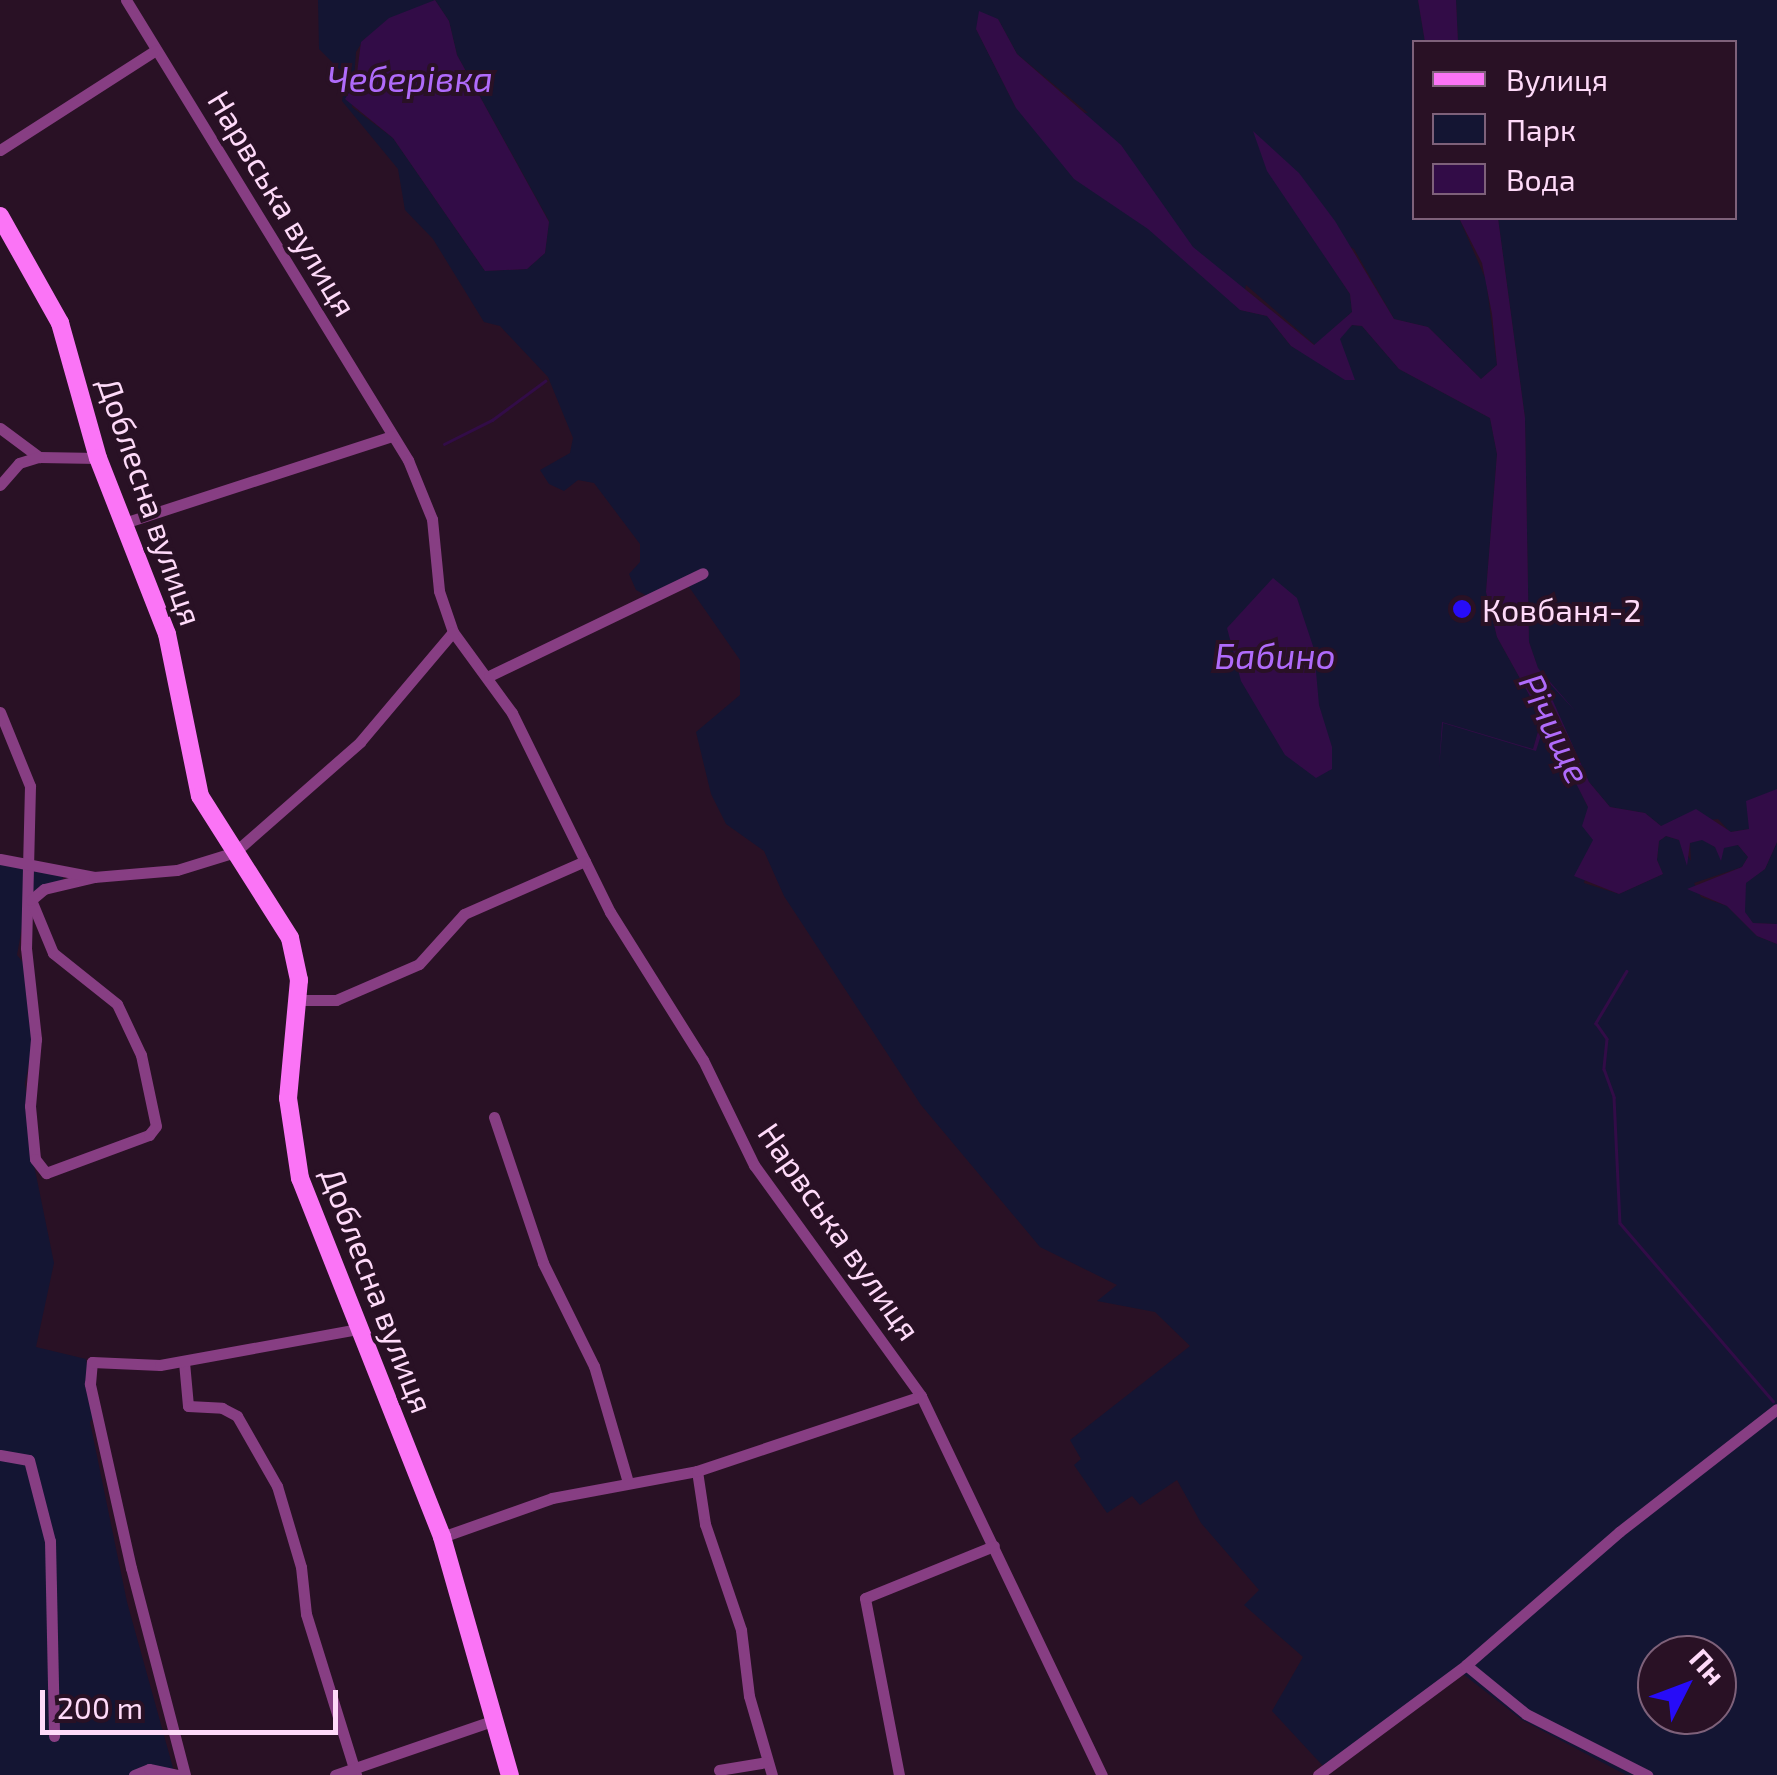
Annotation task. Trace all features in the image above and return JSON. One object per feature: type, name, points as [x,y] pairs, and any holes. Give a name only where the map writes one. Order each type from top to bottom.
[{"type":"street","name":"Нарвська вулиця","points":[[126,0],[280,242],[391,436],[432,519],[439,591],[453,632],[488,676],[585,861],[703,1060],[754,1165],[921,1396],[1102,1775]]},
{"type":"street","points":[[0,150],[156,50]]},
{"type":"street","name":"Доблесна вулиця","points":[[0,216],[60,323],[98,458],[167,634],[200,796],[290,938],[298,1000],[289,1062],[292,1138],[314,1219],[442,1538],[510,1775]]},
{"type":"street","points":[[0,428],[39,457]]},
{"type":"street","points":[[124,524],[391,436]]},
{"type":"street","points":[[0,486],[18,462],[39,457],[98,458]]},
{"type":"street","points":[[488,676],[702,574]]},
{"type":"street","points":[[31,900],[44,889],[94,877],[176,870],[235,852],[360,742],[453,632]]},
{"type":"street","points":[[0,712],[30,786],[26,864],[31,900],[26,948],[36,1039],[30,1106],[35,1159],[46,1174],[149,1136],[156,1120],[141,1055],[117,1004],[53,953],[31,900]]},
{"type":"street","points":[[0,859],[94,877]]},
{"type":"street","points":[[298,1000],[336,1000],[418,964],[464,914],[585,861]]},
{"type":"street","points":[[494,1117],[543,1264],[594,1366],[628,1482]]},
{"type":"street","points":[[134,1775],[149,1769],[181,1775],[90,1384],[92,1362],[184,1362],[359,1329]]},
{"type":"street","points":[[184,1362],[188,1406],[222,1408],[237,1416],[277,1486],[301,1568],[306,1614],[355,1772]]},
{"type":"street","points":[[442,1538],[552,1498],[697,1471],[921,1396]]},
{"type":"street","points":[[1318,1775],[1466,1665],[1619,1532],[1777,1409]]},
{"type":"street","points":[[0,1454],[29,1460],[50,1542],[54,1736]]},
{"type":"street","points":[[697,1471],[705,1524],[741,1630],[749,1696],[770,1769],[719,1770]]},
{"type":"street","points":[[899,1775],[865,1598],[994,1546]]},
{"type":"street","points":[[1466,1665],[1526,1714],[1647,1775]]},
{"type":"street","points":[[335,1775],[355,1772],[496,1720]]},
{"type":"green space","points":[[318,0],[435,0],[1418,0],[1425,40],[1412,40],[1412,220],[1460,220],[1486,280],[1497,365],[1481,379],[1428,327],[1394,319],[1354,249],[1298,215],[1350,294],[1352,312],[1315,345],[1246,285],[1240,310],[1267,316],[1291,346],[1317,360],[1352,325],[1362,326],[1399,369],[1490,418],[1497,454],[1486,592],[1497,637],[1542,718],[1533,750],[1545,720],[1588,807],[1594,840],[1584,883],[1619,894],[1663,874],[1657,860],[1659,841],[1666,836],[1679,840],[1691,861],[1690,843],[1702,839],[1715,847],[1738,845],[1748,857],[1742,867],[1694,883],[1701,897],[1727,906],[1757,936],[1777,944],[1777,1775],[1626,1775],[1522,1720],[1463,1674],[1323,1766],[1272,1711],[1303,1657],[1244,1605],[1259,1590],[1201,1523],[1177,1480],[1140,1505],[1132,1496],[1107,1513],[1074,1465],[1081,1459],[1070,1440],[1190,1346],[1155,1312],[1097,1301],[1117,1285],[1040,1247],[921,1105],[784,896],[764,851],[726,824],[711,794],[696,732],[740,695],[740,660],[687,584],[651,598],[636,590],[629,574],[640,562],[640,544],[594,483],[578,480],[564,491],[549,484],[540,470],[570,453],[573,438],[548,377],[500,326],[484,322],[433,239],[405,210],[398,169],[342,101],[347,77],[319,49]],"holes":[[[435,0],[449,21],[457,55],[549,221],[545,253],[527,269],[485,271],[393,138],[352,107],[356,52],[364,39]],[[998,19],[1017,54],[1088,113],[1016,108],[976,29]]]},
{"type":"green space","points":[[1456,0],[1777,0],[1777,789],[1759,801],[1749,829],[1730,832],[1718,819],[1661,826],[1645,813],[1610,807],[1589,782],[1538,669],[1529,642],[1525,418],[1498,220],[1737,220],[1737,40],[1458,40]]},
{"type":"green space","points":[[1777,842],[1777,924],[1753,923],[1745,913],[1745,883],[1765,869]]},
{"type":"green space","points":[[0,864],[62,873],[63,880],[27,898],[17,955],[26,966],[34,1039],[25,1083],[33,1160],[54,1263],[36,1347],[86,1359],[96,1415],[90,1422],[127,1602],[175,1775],[0,1775]]},
{"type":"water","name":"Чеберівка","points":[[435,0],[449,21],[457,55],[549,222],[545,253],[527,269],[485,271],[393,138],[345,99],[356,81],[361,42],[389,18]]},
{"type":"water","points":[[1418,0],[1456,0],[1458,40],[1425,40]]},
{"type":"water","name":"Річище","points":[[979,11],[998,19],[1017,54],[1121,145],[1193,247],[1314,345],[1352,312],[1350,294],[1267,171],[1253,131],[1299,173],[1335,221],[1394,319],[1428,327],[1481,379],[1497,365],[1492,314],[1482,263],[1460,220],[1498,220],[1525,418],[1529,642],[1538,668],[1577,713],[1541,674],[1589,782],[1610,807],[1645,813],[1661,826],[1696,809],[1731,832],[1749,829],[1746,801],[1777,789],[1777,842],[1765,869],[1746,883],[1745,912],[1753,923],[1777,924],[1777,944],[1757,936],[1727,906],[1687,889],[1742,867],[1748,857],[1738,845],[1724,848],[1721,861],[1715,847],[1702,840],[1690,843],[1687,866],[1679,840],[1666,836],[1659,841],[1657,860],[1663,874],[1619,894],[1574,876],[1593,840],[1582,826],[1588,807],[1545,722],[1536,751],[1443,723],[1439,768],[1442,722],[1533,749],[1542,718],[1497,637],[1486,592],[1497,454],[1490,418],[1399,369],[1362,326],[1352,325],[1340,339],[1355,380],[1345,380],[1291,346],[1267,316],[1240,310],[1148,229],[1074,179],[1016,108],[976,29]]},
{"type":"water","name":"Бабино","points":[[1273,578],[1297,598],[1314,649],[1319,705],[1332,747],[1332,769],[1316,778],[1285,755],[1241,681],[1227,628]]},
{"type":"waterway","points":[[444,444],[492,420],[545,381]]},
{"type":"waterway","points":[[1627,971],[1596,1023],[1607,1039],[1604,1069],[1614,1097],[1620,1223],[1773,1401]]},
{"type":"place","name":"Ковбаня-2","points":[[1462,609]]}]
